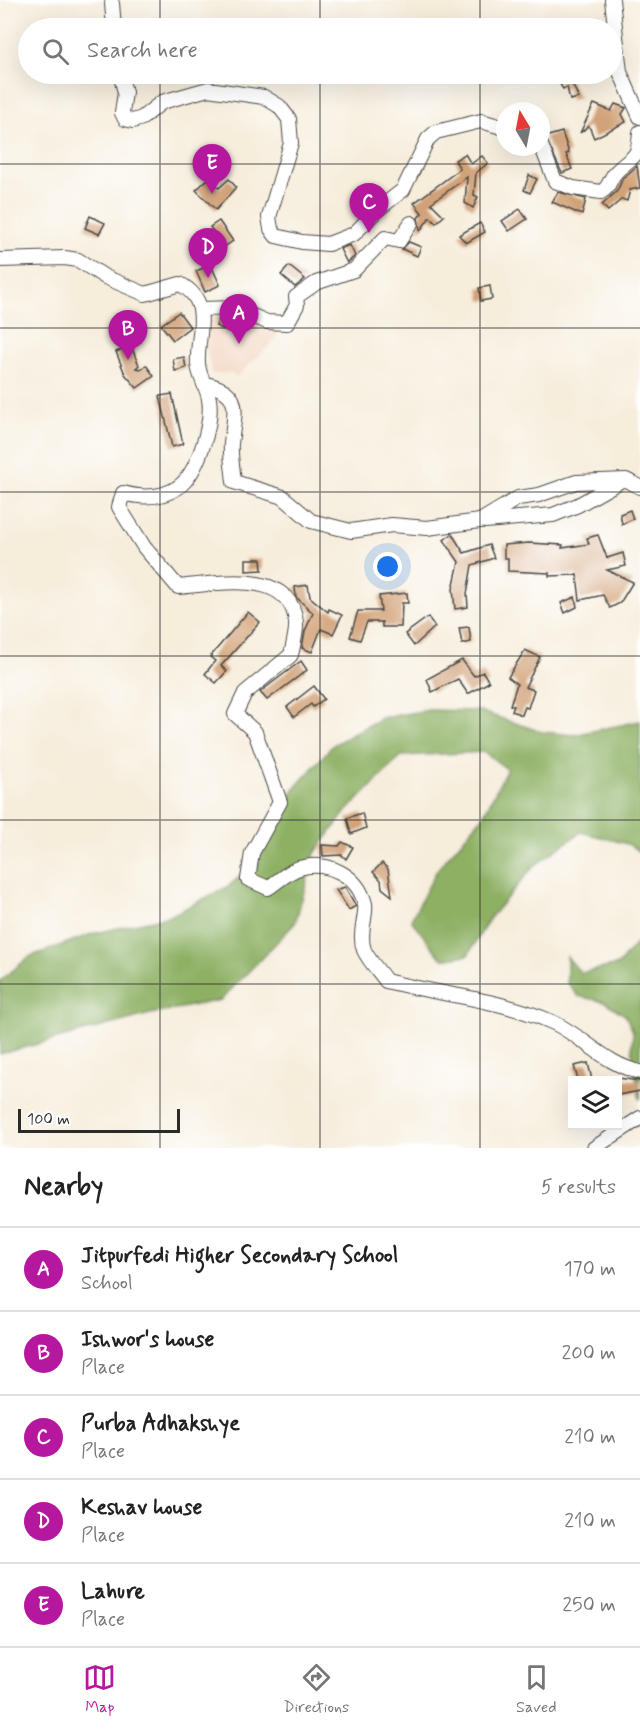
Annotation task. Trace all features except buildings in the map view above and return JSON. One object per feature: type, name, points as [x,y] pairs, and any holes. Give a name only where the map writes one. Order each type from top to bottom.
[{"type":"street","points":[[612,0],[614,18]]},
{"type":"street","points":[[114,18],[115,1]]},
{"type":"street","points":[[622,76],[640,117]]},
{"type":"street","points":[[123,84],[125,92],[122,113],[126,119],[133,121],[142,118],[162,102],[208,89],[264,97],[279,106],[290,119],[291,143],[269,217],[271,229],[276,236],[302,242],[328,244],[354,234],[376,211],[404,190],[428,139],[436,132],[481,121],[496,125]]},
{"type":"street","points":[[545,156],[555,181],[563,186],[601,192],[608,188],[617,171],[632,160],[637,152],[640,132]]},
{"type":"street","points":[[201,309],[234,308],[267,322],[287,323],[297,305],[296,297],[322,280],[354,270],[385,238],[399,241],[411,223]]},
{"type":"street","points":[[0,260],[65,258],[78,260],[105,277],[145,294],[180,284],[195,296],[201,309],[202,326],[198,363],[209,398],[210,416],[204,442],[189,476],[176,488],[143,498],[123,493],[119,507],[144,547],[178,587],[250,581],[282,593],[291,604],[296,624],[291,655],[245,693],[235,714],[255,732],[280,802],[252,853],[248,879],[268,888],[298,868],[326,867],[340,872],[356,884],[365,906],[362,922],[364,950],[386,981],[503,1006],[553,1023],[623,1069],[640,1072]]},
{"type":"street","points":[[204,384],[220,387],[236,404],[237,418],[231,446],[234,482],[283,497],[311,521],[351,531],[392,525],[427,528],[553,514],[578,505],[608,486],[626,480]]},
{"type":"street","points":[[480,521],[518,498],[539,495],[576,482],[626,480],[640,487]]},
{"type":"street","points":[[594,1148],[640,1118]]},
{"type":"shaded area","points":[[234,307],[279,324],[276,339],[237,377],[231,373],[212,374],[206,348],[212,312]]},
{"type":"green space","points":[[428,710],[479,711],[542,732],[574,735],[640,721],[640,852],[628,844],[581,832],[534,866],[489,919],[468,955],[442,959],[411,920],[437,870],[483,816],[507,769],[484,752],[401,756],[344,814],[315,853],[295,923],[221,1000],[150,1014],[0,1054],[0,981],[29,957],[92,934],[170,916],[229,886],[255,863],[294,789],[333,745],[381,718]]},
{"type":"green space","points":[[640,939],[640,1100],[632,1050],[633,1031],[625,1015],[605,1002],[578,996],[567,982],[567,957],[581,973],[618,965]]},
{"type":"place","name":"Lahure","points":[[212,194]]},
{"type":"place","name":"Purba Adhakshye","points":[[369,233]]},
{"type":"place","name":"Keshav house","points":[[208,278]]},
{"type":"place","name":"Jitpurfedi Higher Secondary School","points":[[239,344]]},
{"type":"place","name":"Ishwor's house","points":[[128,360]]}]
